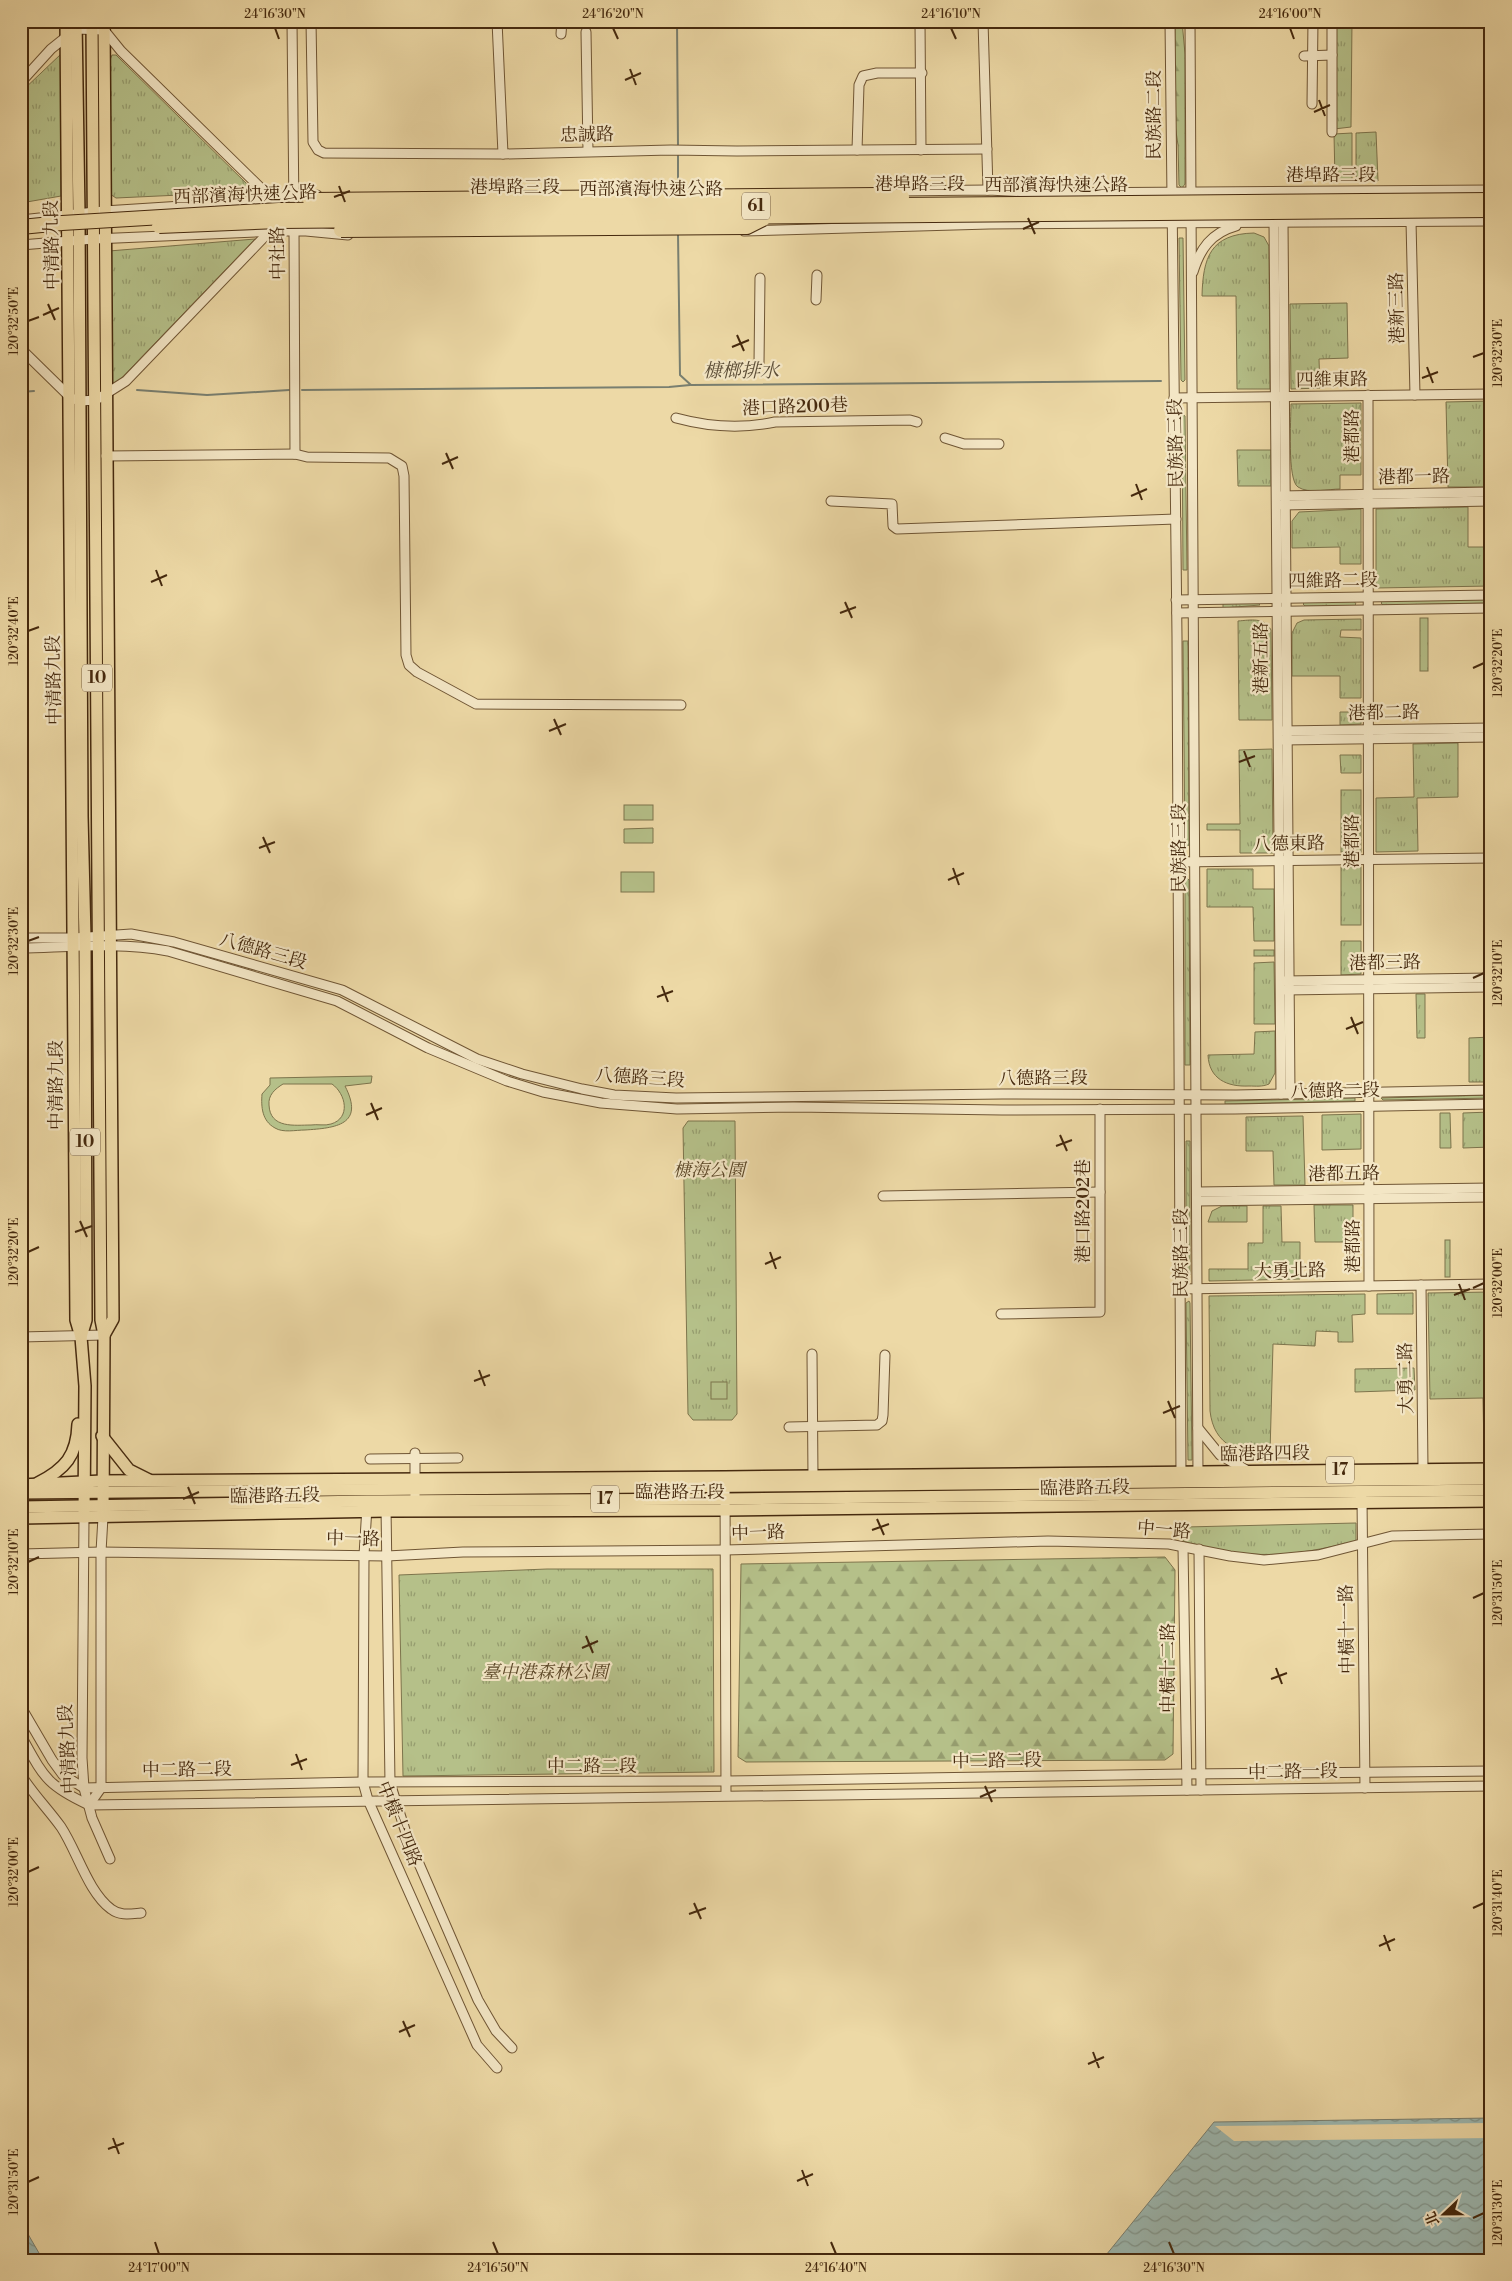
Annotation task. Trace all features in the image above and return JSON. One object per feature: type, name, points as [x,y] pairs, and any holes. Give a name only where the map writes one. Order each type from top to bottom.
[{"type":"highway","points":[[310,200],[879,195],[970,205]]},
{"type":"highway","name":"西部濱海快速公路","points":[[21,227],[279,210],[1491,200]]},
{"type":"highway","name":"西部濱海快速公路","points":[[21,236],[59,232],[279,221],[1491,210]]},
{"type":"highway","points":[[341,230],[747,227],[769,216]]},
{"type":"main road","name":"中清路九段","points":[[66,21],[73,29],[75,400],[82,806],[79,942],[86,1320],[82,1337],[84,1511]]},
{"type":"main road","name":"中清路九段","points":[[92,25],[106,393],[105,941],[101,1320],[104,1335],[103,1511]]},
{"type":"main road","name":"中清路九段","points":[[99,211],[104,26]]},
{"type":"main road","name":"中清路九段","points":[[100,239],[96,400],[105,941]]},
{"type":"main road","points":[[35,1485],[61,1470],[72,1454],[78,1436],[79,1409],[84,1386]]},
{"type":"main road","points":[[102,1436],[129,1470],[152,1482]]},
{"type":"main road","name":"臨港路四段","points":[[1361,1486],[1423,1469],[1491,1469]]},
{"type":"main road","name":"臨港路四段","points":[[1190,1488],[1248,1471],[1491,1501]]},
{"type":"main road","name":"臨港路五段","points":[[725,1493],[813,1476],[1190,1488]]},
{"type":"main road","name":"臨港路四段","points":[[1190,1488],[1361,1486],[1491,1479]]},
{"type":"main road","name":"臨港路五段","points":[[21,1493],[152,1482],[367,1495],[1190,1488]]},
{"type":"main road","name":"臨港路五段","points":[[21,1485],[84,1487]]},
{"type":"main road","name":"臨港路五段","points":[[102,1486],[367,1495],[1190,1488]]},
{"type":"main road","name":"臨港路四段","points":[[1190,1488],[1361,1486],[1491,1490]]},
{"type":"main road","name":"臨港路五段","points":[[21,1507],[103,1511],[367,1495]]},
{"type":"main road","name":"臨港路五段","points":[[21,1518],[84,1511]]},
{"type":"street","name":"中社路","points":[[292,21],[295,454]]},
{"type":"street","name":"忠誠路","points":[[311,21],[313,142],[318,150],[324,153],[503,154],[671,150],[987,149]]},
{"type":"street","points":[[497,21],[503,154]]},
{"type":"street","points":[[561,34],[562,21]]},
{"type":"street","points":[[920,21],[922,150]]},
{"type":"street","points":[[983,21],[988,190]]},
{"type":"street","name":"民族路二段","points":[[1170,21],[1170,192],[1172,208]]},
{"type":"street","name":"民族路二段","points":[[1190,21],[1191,192]]},
{"type":"street","points":[[1312,104],[1308,56],[1313,21]]},
{"type":"street","points":[[1332,21],[1332,132]]},
{"type":"street","points":[[21,82],[51,49],[73,29],[92,25],[104,26],[121,50],[276,200]]},
{"type":"street","points":[[586,32],[588,151]]},
{"type":"street","points":[[1308,56],[1332,55]]},
{"type":"street","points":[[857,150],[859,85],[863,76],[870,74],[922,73]]},
{"type":"street","name":"港埠路三段","points":[[294,200],[672,192],[988,190],[1052,194]]},
{"type":"street","name":"港埠路三段","points":[[294,200],[685,202],[987,199],[1052,194],[1170,192],[1491,190]]},
{"type":"street","name":"民族路三段","points":[[1190,1488],[1198,1428],[1191,192]]},
{"type":"street","name":"港埠路三段","points":[[21,220],[99,211],[276,200],[310,200]]},
{"type":"street","name":"民族路三段","points":[[1172,208],[1177,613],[1180,1289],[1190,1488]]},
{"type":"street","name":"港埠路三段","points":[[306,231],[341,225],[987,220],[1052,224]]},
{"type":"street","name":"港新三路","points":[[1411,221],[1415,395]]},
{"type":"street","name":"港埠路三段","points":[[306,231],[341,235],[672,233],[990,224],[1491,221]]},
{"type":"street","name":"港新五路","points":[[1279,222],[1286,1094]]},
{"type":"street","points":[[1190,280],[1199,256],[1208,242],[1224,230],[1246,223]]},
{"type":"street","name":"港埠路三段","points":[[21,245],[100,239],[270,231],[341,230]]},
{"type":"street","points":[[21,349],[75,400],[96,400],[126,381],[270,231]]},
{"type":"street","points":[[816,300],[817,276]]},
{"type":"street","points":[[760,278],[760,362]]},
{"type":"street","name":"四維東路","points":[[1174,398],[1491,394]]},
{"type":"street","name":"港都路","points":[[1368,395],[1369,1286]]},
{"type":"street","name":"港口路200巷","points":[[676,418],[703,426],[758,426],[775,422],[910,420],[917,422]]},
{"type":"street","points":[[945,438],[964,444],[999,444]]},
{"type":"street","points":[[106,456],[295,454],[307,457],[390,458],[402,466],[404,476],[406,655],[409,664],[417,672],[476,704],[680,705]]},
{"type":"street","name":"港都一路","points":[[1368,499],[1491,492]]},
{"type":"street","name":"港都一路","points":[[1281,500],[1368,499],[1491,502]]},
{"type":"street","points":[[831,501],[892,504],[893,526],[897,529],[1176,519]]},
{"type":"street","name":"四維路二段","points":[[1176,600],[1491,595]]},
{"type":"street","name":"四維路二段","points":[[1177,613],[1491,608]]},
{"type":"street","name":"港都二路","points":[[1282,736],[1491,728]]},
{"type":"street","name":"港都二路","points":[[1368,734],[1491,737]]},
{"type":"street","name":"八德東路","points":[[1178,862],[1491,858]]},
{"type":"street","name":"八德路三段","points":[[105,941],[130,934],[174,942],[342,990],[478,1059],[522,1074],[614,1095],[676,1098],[1196,1095]]},
{"type":"street","points":[[21,938],[79,942]]},
{"type":"street","points":[[21,948],[105,941]]},
{"type":"street","name":"八德路三段","points":[[105,941],[168,951],[337,1001],[428,1048],[507,1081],[544,1092],[601,1103],[676,1109],[1179,1109]]},
{"type":"street","name":"港都三路","points":[[1285,986],[1491,978]]},
{"type":"street","name":"港都三路","points":[[1369,984],[1491,988]]},
{"type":"street","points":[[337,1001],[342,990]]},
{"type":"street","name":"八德路二段","points":[[1196,1095],[1491,1090]]},
{"type":"street","points":[[676,1098],[676,1109]]},
{"type":"street","name":"八德路二段","points":[[1179,1109],[1491,1104]]},
{"type":"street","name":"港口路202巷","points":[[1001,1314],[1100,1312],[1100,1109]]},
{"type":"street","name":"港都五路","points":[[1197,1197],[1369,1194],[1491,1188]]},
{"type":"street","points":[[883,1196],[1003,1192],[1100,1192]]},
{"type":"street","name":"港都五路","points":[[1369,1194],[1491,1197]]},
{"type":"street","name":"大勇北路","points":[[1180,1289],[1491,1284]]},
{"type":"street","name":"大勇二路","points":[[1421,1285],[1423,1469]]},
{"type":"street","points":[[21,1337],[104,1335]]},
{"type":"street","points":[[812,1354],[813,1476]]},
{"type":"street","points":[[789,1427],[874,1426],[880,1423],[884,1412],[885,1355]]},
{"type":"street","points":[[1198,1428],[1220,1455],[1248,1471]]},
{"type":"street","points":[[370,1459],[415,1455],[458,1458]]},
{"type":"street","points":[[415,1455],[415,1495]]},
{"type":"street","name":"中橫十一路","points":[[1361,1486],[1365,1788]]},
{"type":"street","points":[[725,1493],[726,1795]]},
{"type":"street","name":"中橫十四路","points":[[367,1495],[364,1555],[364,1782],[368,1800],[477,2045],[497,2068]]},
{"type":"street","name":"中橫十四路","points":[[386,1495],[390,1783],[407,1836],[478,2000],[496,2031],[512,2048]]},
{"type":"street","name":"中清路九段","points":[[84,1511],[82,1552],[84,1788],[89,1805]]},
{"type":"street","name":"中清路九段","points":[[89,1805],[101,1788],[101,1552],[103,1511]]},
{"type":"street","name":"中一路","points":[[21,1554],[101,1552],[388,1556],[541,1550],[725,1550],[1048,1542],[1169,1544],[1230,1556],[1264,1560],[1318,1554],[1362,1542],[1400,1535],[1491,1534]]},
{"type":"street","name":"中橫十二路","points":[[1183,1547],[1185,1774],[1187,1790]]},
{"type":"street","name":"中橫十二路","points":[[1199,1549],[1201,1790]]},
{"type":"street","points":[[21,1707],[63,1775],[84,1788]]},
{"type":"street","points":[[21,1736],[42,1774],[51,1784],[89,1805],[92,1818],[110,1858]]},
{"type":"street","name":"中二路一段","points":[[1102,1775],[1491,1771]]},
{"type":"street","points":[[21,1775],[61,1827],[100,1898],[112,1910],[122,1915],[141,1913]]},
{"type":"street","name":"中二路二段","points":[[84,1788],[364,1782],[727,1781],[1102,1775]]},
{"type":"street","name":"中二路一段","points":[[1096,1791],[1491,1786]]},
{"type":"street","name":"中二路二段","points":[[89,1805],[1096,1791]]},
{"type":"green space","points":[[1175,21],[1182,21],[1185,54],[1185,184],[1182,188],[1179,185],[1178,145],[1174,118]]},
{"type":"green space","points":[[1335,21],[1352,21],[1351,127],[1334,129]]},
{"type":"green space","points":[[61,54],[61,196],[21,203],[21,92]]},
{"type":"green space","points":[[112,55],[116,55],[250,187],[249,189],[244,192],[116,198],[110,194],[110,60]]},
{"type":"green space","points":[[1376,132],[1378,181],[1356,181],[1356,133]]},
{"type":"green space","points":[[1352,133],[1352,181],[1335,181],[1334,134]]},
{"type":"green space","points":[[1254,233],[1264,237],[1269,246],[1270,389],[1237,389],[1236,296],[1202,296],[1204,270],[1207,260],[1218,243],[1239,234]]},
{"type":"green space","points":[[1179,238],[1183,238],[1185,380],[1183,382],[1181,380]]},
{"type":"green space","points":[[255,239],[110,390],[109,251]]},
{"type":"green space","points":[[1347,303],[1348,358],[1319,359],[1320,388],[1291,389],[1290,304]]},
{"type":"green space","points":[[1491,401],[1491,487],[1448,487],[1446,402]]},
{"type":"green space","points":[[1361,403],[1361,475],[1340,475],[1340,489],[1313,491],[1298,487],[1292,473],[1291,462],[1291,404]]},
{"type":"green space","points":[[1182,414],[1185,416],[1187,570],[1183,570]]},
{"type":"green space","points":[[1237,450],[1271,450],[1271,486],[1238,486]]},
{"type":"green space","points":[[1468,507],[1468,547],[1491,547],[1491,586],[1376,588],[1376,509]]},
{"type":"green space","points":[[1361,509],[1361,564],[1340,564],[1340,547],[1292,548],[1292,521],[1299,512]]},
{"type":"green space","points":[[1491,599],[1491,603],[1383,605],[1381,603],[1383,601]]},
{"type":"green space","points":[[1354,601],[1356,604],[1354,606],[1305,606],[1303,604],[1305,602]]},
{"type":"green space","points":[[1223,603],[1258,603],[1260,605],[1223,608]]},
{"type":"green space","points":[[1420,618],[1428,618],[1428,671],[1420,671]]},
{"type":"green space","points":[[1361,619],[1361,630],[1341,630],[1340,637],[1361,638],[1361,698],[1340,698],[1340,676],[1292,676],[1292,633],[1297,623],[1304,620]]},
{"type":"green space","points":[[1238,621],[1261,621],[1271,630],[1272,720],[1239,720]]},
{"type":"green space","points":[[1183,641],[1188,641],[1189,845],[1186,847],[1185,844]]},
{"type":"green space","points":[[1340,712],[1361,712],[1361,724],[1340,725]]},
{"type":"green space","points":[[1458,743],[1458,797],[1417,798],[1418,851],[1376,852],[1376,798],[1414,797],[1413,744]]},
{"type":"green space","points":[[1272,749],[1273,853],[1240,853],[1240,830],[1207,830],[1207,824],[1240,824],[1239,750]]},
{"type":"green space","points":[[1340,755],[1361,755],[1361,773],[1341,773]]},
{"type":"green space","points":[[1341,790],[1361,790],[1361,852],[1341,852]]},
{"type":"green space","points":[[624,805],[653,805],[653,820],[624,820]]},
{"type":"green space","points":[[653,828],[653,843],[624,843],[624,829]]},
{"type":"green space","points":[[1341,867],[1361,867],[1361,925],[1341,925]]},
{"type":"green space","points":[[1207,869],[1253,869],[1253,889],[1274,889],[1274,941],[1254,941],[1253,907],[1207,907]]},
{"type":"green space","points":[[621,872],[654,872],[654,892],[621,892]]},
{"type":"green space","points":[[1187,878],[1189,880],[1190,1065],[1185,1065],[1185,880]]},
{"type":"green space","points":[[1341,941],[1361,941],[1361,974],[1341,975]]},
{"type":"green space","points":[[1254,950],[1274,950],[1274,956],[1254,956]]},
{"type":"green space","points":[[1274,962],[1275,1024],[1254,1024],[1254,963]]},
{"type":"green space","points":[[1416,994],[1425,994],[1425,1038],[1417,1038]]},
{"type":"green space","points":[[1275,1031],[1275,1073],[1269,1084],[1264,1086],[1233,1085],[1216,1076],[1209,1063],[1208,1055],[1254,1054],[1255,1032]]},
{"type":"green space","points":[[1491,1037],[1491,1082],[1469,1082],[1469,1038]]},
{"type":"green space","points":[[372,1076],[371,1083],[345,1086],[352,1109],[349,1117],[344,1122],[327,1128],[290,1131],[275,1128],[267,1122],[263,1113],[262,1094],[270,1085],[270,1078]],"holes":[[[283,1084],[332,1084],[341,1094],[344,1111],[342,1117],[331,1124],[284,1124],[279,1122],[270,1113],[269,1101],[271,1095]]]},
{"type":"green space","points":[[1491,1095],[1491,1098],[1383,1100],[1381,1098]]},
{"type":"green space","points":[[1355,1098],[1355,1101],[1225,1104],[1225,1101]]},
{"type":"green space","points":[[1491,1112],[1491,1147],[1463,1148],[1463,1113]]},
{"type":"green space","points":[[1440,1113],[1450,1113],[1451,1148],[1440,1148]]},
{"type":"green space","points":[[1361,1114],[1361,1149],[1322,1150],[1322,1115]]},
{"type":"green space","points":[[1303,1116],[1305,1185],[1274,1185],[1273,1151],[1246,1151],[1246,1117]]},
{"type":"green space","name":"槺海公園","points":[[688,1121],[735,1121],[737,1414],[732,1420],[693,1420],[688,1414],[683,1128]]},
{"type":"green space","points":[[1186,1141],[1190,1141],[1189,1276],[1186,1274]]},
{"type":"green space","points":[[1314,1205],[1353,1205],[1353,1242],[1315,1242]]},
{"type":"green space","points":[[1222,1206],[1247,1206],[1247,1222],[1208,1222],[1212,1211]]},
{"type":"green space","points":[[1263,1206],[1281,1206],[1282,1242],[1300,1242],[1300,1279],[1209,1281],[1209,1269],[1248,1269],[1248,1243],[1263,1243]]},
{"type":"green space","points":[[1445,1240],[1450,1240],[1450,1277],[1445,1277]]},
{"type":"green space","points":[[1484,1240],[1491,1240],[1491,1277],[1485,1277]]},
{"type":"green space","points":[[1491,1292],[1491,1451],[1484,1451],[1483,1398],[1430,1399],[1428,1293]]},
{"type":"green space","points":[[1413,1293],[1413,1314],[1377,1314],[1377,1294]]},
{"type":"green space","points":[[1365,1294],[1365,1314],[1352,1315],[1353,1342],[1338,1342],[1338,1332],[1316,1331],[1315,1346],[1273,1344],[1270,1453],[1248,1452],[1238,1449],[1223,1440],[1212,1423],[1210,1411],[1209,1296]]},
{"type":"green space","points":[[1189,1301],[1192,1460],[1188,1460],[1186,1303]]},
{"type":"green space","points":[[1414,1368],[1415,1390],[1355,1392],[1355,1369]]},
{"type":"green space","points":[[711,1382],[727,1382],[727,1399],[711,1399]]},
{"type":"green space","points":[[1356,1523],[1356,1541],[1287,1554],[1235,1552],[1199,1546],[1183,1541],[1185,1527]]},
{"type":"green space","points":[[1165,1557],[1175,1570],[1173,1754],[1165,1760],[746,1762],[738,1757],[741,1564]]},
{"type":"green space","name":"臺中港森林公園","points":[[547,1569],[713,1569],[714,1772],[403,1776],[399,1575]]},
{"type":"water","points":[[1491,2118],[1491,2260],[1102,2260],[1214,2122]]},
{"type":"water","points":[[21,2222],[43,2260],[21,2260]]},
{"type":"pier","points":[[1491,2123],[1491,2138],[1234,2141],[1215,2126]]},
{"type":"waterway","name":"槺榔排水","points":[[677,21],[678,146]]},
{"type":"waterway","name":"槺榔排水","points":[[678,154],[678,191]]},
{"type":"waterway","name":"槺榔排水","points":[[678,234],[680,375],[691,385],[1161,381]]},
{"type":"waterway","points":[[302,390],[669,387],[690,385]]},
{"type":"waterway","points":[[137,390],[207,395],[289,390]]},
{"type":"waterway","points":[[21,392],[34,391]]}]
